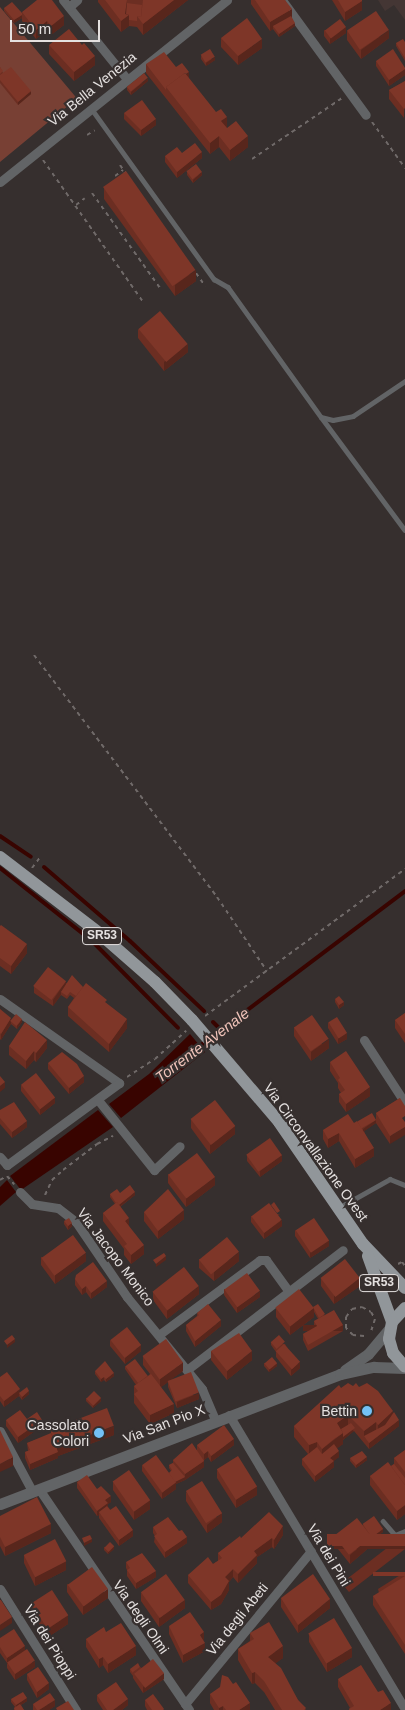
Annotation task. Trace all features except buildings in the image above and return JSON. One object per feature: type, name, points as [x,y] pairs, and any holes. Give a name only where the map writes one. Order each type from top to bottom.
[{"type":"main road","name":"Via Circonvallazione Ovest","points":[[0,857],[26,876],[155,982],[198,1026],[279,1122],[363,1244],[405,1288]]},
{"type":"main road","name":"Via Circonvallazione Ovest","points":[[363,1244],[391,1325]]},
{"type":"main road","name":"SR53","points":[[405,1308],[391,1325],[391,1350],[405,1367]]},
{"type":"street","points":[[77,0],[66,3],[126,79]]},
{"type":"street","name":"Via Bella Venezia","points":[[0,182],[226,0]]},
{"type":"street","points":[[282,0],[366,115]]},
{"type":"street","points":[[0,1000],[118,1083],[101,1104],[7,1165],[0,1157]]},
{"type":"street","points":[[364,1040],[405,1103]]},
{"type":"street","points":[[101,1104],[154,1170],[180,1146]]},
{"type":"street","name":"Via Jacopo Monico","points":[[20,1192],[32,1204],[58,1208],[76,1222],[127,1297],[188,1369],[202,1389],[215,1420]]},
{"type":"street","points":[[188,1369],[343,1250]]},
{"type":"street","points":[[160,1334],[260,1260],[266,1260],[289,1292]]},
{"type":"street","name":"Via San Pio X","points":[[340,1374],[368,1354],[391,1325]]},
{"type":"street","name":"Via San Pio X","points":[[0,1504],[215,1420],[340,1374],[374,1367],[405,1367]]},
{"type":"street","name":"Via dei Pini","points":[[229,1416],[405,1708]]},
{"type":"street","name":"Via degli Olmi","points":[[0,1431],[36,1490],[187,1707]]},
{"type":"street","name":"Via degli Abeti","points":[[187,1707],[311,1551]]},
{"type":"street","name":"Via dei Pioppi","points":[[0,1589],[76,1710]]},
{"type":"lane","points":[[91,108],[214,279],[228,287],[405,530]]},
{"type":"lane","points":[[321,416],[333,420],[352,416],[405,381]]},
{"type":"lane","points":[[339,1207],[356,1196],[393,1179],[405,1185]]},
{"type":"lane","points":[[382,1184],[382,1190]]},
{"type":"lane","points":[[383,1521],[395,1535],[405,1531]]},
{"type":"path","points":[[252,159],[351,93]]},
{"type":"path","points":[[366,115],[405,168]]},
{"type":"path","points":[[87,135],[94,130]]},
{"type":"path","points":[[42,158],[144,302]]},
{"type":"path","points":[[120,165],[128,178]]},
{"type":"path","points":[[115,176],[123,170]]},
{"type":"path","points":[[92,193],[160,288]]},
{"type":"path","points":[[76,205],[85,198]]},
{"type":"path","points":[[194,270],[205,286]]},
{"type":"path","points":[[34,655],[227,911],[267,971]]},
{"type":"path","points":[[26,876],[41,856]]},
{"type":"path","points":[[118,1083],[155,1059],[267,971],[405,869]]},
{"type":"path","points":[[47,1206],[46,1191],[52,1180],[97,1144],[115,1135],[119,1125]]},
{"type":"path","points":[[0,1181],[8,1177]]},
{"type":"path","points":[[364,1336],[352,1334],[346,1326],[347,1315],[357,1307],[368,1309],[374,1319],[364,1343]]},
{"type":"shaded area","points":[[378,0],[405,0],[405,20],[394,5],[385,11]]},
{"type":"shaded area","points":[[0,7],[80,102],[69,105],[0,162]]},
{"type":"shaded area","points":[[190,1034],[205,1052],[121,1118],[109,1104],[149,1074]]},
{"type":"shaded area","points":[[98,1110],[113,1127],[21,1190],[10,1176]]},
{"type":"shaded area","points":[[7,1180],[16,1192],[0,1206],[0,1187]]},
{"type":"waterway","points":[[0,836],[31,857]]},
{"type":"waterway","points":[[44,867],[130,941],[204,1011]]},
{"type":"waterway","points":[[0,868],[92,941],[178,1028]]},
{"type":"waterway","name":"Torrente Avenale","points":[[197,1048],[405,891]]},
{"type":"waterway","points":[[213,1022],[221,1030]]},
{"type":"place","name":"Bettin","points":[[367,1411]]},
{"type":"place","name":"Cassolato Colori","points":[[99,1433]]}]
